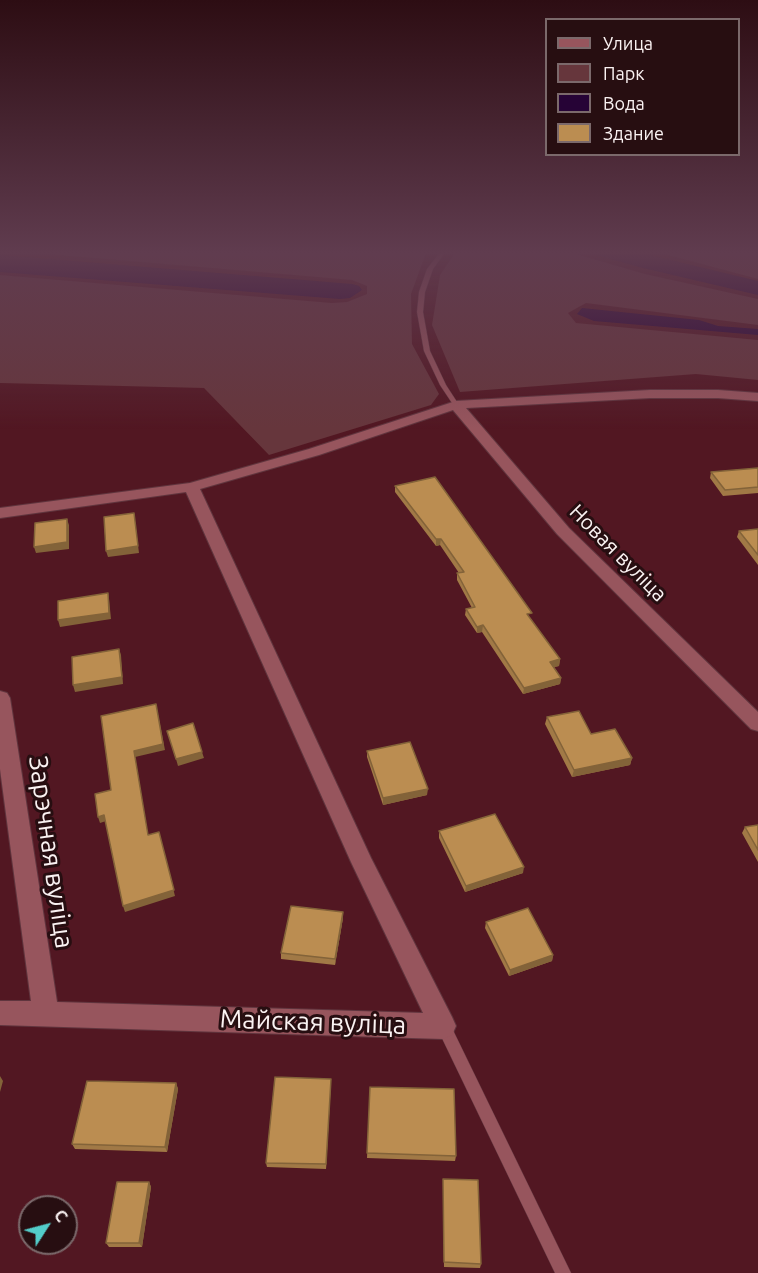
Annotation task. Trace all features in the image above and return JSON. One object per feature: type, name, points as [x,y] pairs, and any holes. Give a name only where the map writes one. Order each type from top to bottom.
[{"type":"street","points":[[0,513],[191,487],[314,452],[456,405],[650,394],[718,394],[758,397]]},
{"type":"street","name":"Новая вуліца","points":[[456,405],[562,531],[758,724]]},
{"type":"street","name":"Майская вуліца","points":[[0,1013],[443,1026],[362,862],[191,487]]},
{"type":"street","name":"Зарэчная вуліца","points":[[0,698],[3,741],[46,1015]]},
{"type":"lane","points":[[420,310],[427,351],[443,385],[456,405]]},
{"type":"lane","points":[[443,1026],[564,1273]]},
{"type":"green space","points":[[0,310],[411,310],[412,344],[439,394],[431,405],[269,455],[204,388],[0,383]]},
{"type":"green space","points":[[434,310],[573,310],[568,313],[576,323],[758,340],[758,380],[696,374],[460,392],[432,325]]},
{"type":"green space","points":[[644,310],[758,310],[758,325]]},
{"type":"water","points":[[580,310],[605,310],[699,320],[718,326],[758,329],[758,335],[594,321],[577,314]]},
{"type":"building","points":[[758,468],[758,487],[725,490],[711,472]]},
{"type":"building","points":[[435,477],[532,613],[527,614],[560,659],[550,662],[561,678],[524,688],[483,625],[477,627],[466,609],[475,607],[457,573],[464,572],[441,539],[436,539],[395,486]]},
{"type":"building","points":[[134,513],[138,546],[106,551],[104,517]]},
{"type":"building","points":[[67,519],[67,542],[34,547],[35,523]]},
{"type":"building","points":[[758,529],[758,555],[739,531]]},
{"type":"building","points":[[108,593],[109,613],[58,620],[58,601]]},
{"type":"building","points":[[119,649],[122,677],[73,685],[72,657]]},
{"type":"building","points":[[156,704],[163,744],[134,751],[148,835],[159,832],[174,890],[123,906],[104,815],[98,817],[95,794],[111,790],[101,716]]},
{"type":"building","points":[[579,711],[591,734],[615,729],[632,758],[574,770],[547,717]]},
{"type":"building","points":[[193,723],[202,752],[176,759],[167,731]]},
{"type":"building","points":[[410,742],[428,789],[383,798],[367,751]]},
{"type":"building","points":[[495,814],[524,867],[466,886],[439,831]]},
{"type":"building","points":[[758,825],[758,850],[745,827]]},
{"type":"building","points":[[291,906],[343,912],[335,959],[281,953]]},
{"type":"building","points":[[528,908],[553,955],[510,970],[486,922]]},
{"type":"building","points":[[275,1077],[331,1079],[326,1164],[266,1163]]},
{"type":"building","points":[[87,1081],[176,1083],[165,1147],[72,1144]]},
{"type":"building","points":[[370,1087],[454,1089],[456,1156],[367,1153]]},
{"type":"building","points":[[443,1179],[478,1180],[481,1264],[444,1262]]},
{"type":"building","points":[[117,1182],[149,1182],[139,1243],[106,1243]]}]
